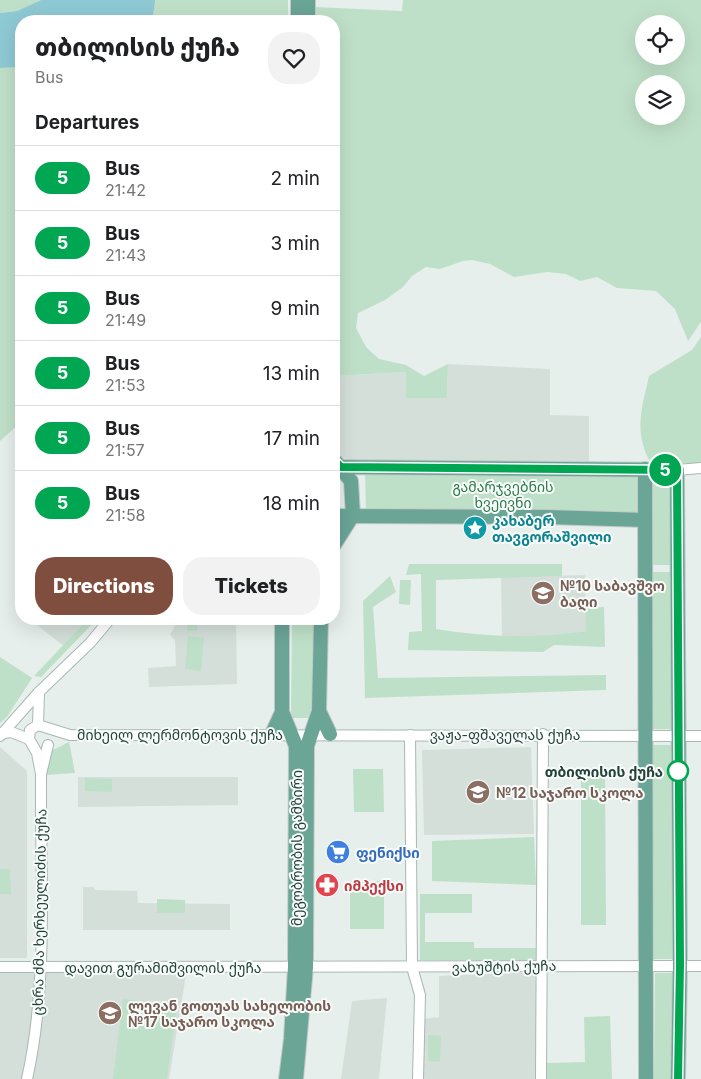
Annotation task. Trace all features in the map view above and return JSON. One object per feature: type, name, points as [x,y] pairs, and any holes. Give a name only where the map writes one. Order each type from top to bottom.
[{"type":"main road","points":[[298,0],[298,15]]},
{"type":"main road","points":[[308,0],[308,15]]},
{"type":"main road","points":[[340,465],[677,470],[677,735],[680,964],[678,1079]]},
{"type":"main road","points":[[340,469],[351,481],[353,515],[340,536]]},
{"type":"main road","points":[[645,469],[647,734],[646,1079]]},
{"type":"main road","points":[[340,516],[645,520]]},
{"type":"main road","name":"მეგობრობის გამზირი","points":[[282,625],[282,712],[296,746],[301,967],[286,1079]]},
{"type":"main road","name":"მეგობრობის გამზირი","points":[[296,1079],[301,967],[306,758],[309,734],[318,711],[320,625]]},
{"type":"main road","points":[[318,711],[330,734]]},
{"type":"main road","points":[[272,734],[282,712]]},
{"type":"street","points":[[677,470],[701,468]]},
{"type":"street","points":[[2,734],[105,625]]},
{"type":"street","points":[[2,734],[11,732],[32,742],[39,748],[49,744],[51,731],[43,725],[40,692]]},
{"type":"street","points":[[32,742],[30,730],[43,725]]},
{"type":"street","name":"მიხეილ ლერმონტოვის ქუჩა","points":[[43,725],[70,735],[309,734]]},
{"type":"street","name":"ვაჟა-ფშაველას ქუჩა","points":[[309,734],[647,734],[701,736]]},
{"type":"street","points":[[541,1079],[543,734]]},
{"type":"street","name":"მიხეილ ლერმონტოვის ქუჩა","points":[[49,744],[70,735]]},
{"type":"street","points":[[410,735],[412,967],[420,994],[418,1079]]},
{"type":"street","name":"ცხრა ძმა ხერხეულიძის ქუჩა","points":[[32,742],[41,774]]},
{"type":"street","name":"ცხრა ძმა ხერხეულიძის ქუჩა","points":[[27,1079],[36,1040],[41,967],[41,774],[49,744]]},
{"type":"street","name":"ვახუშტის ქუჩა","points":[[301,967],[647,964],[701,966]]},
{"type":"street","name":"დავით გურამიშვილის ქუჩა","points":[[0,967],[301,967]]},
{"type":"shaded area","points":[[448,364],[550,369],[550,415],[589,416],[589,463],[351,462],[340,456],[340,376],[407,372],[406,398],[447,398]]},
{"type":"shaded area","name":"№10 საბავშვო ბაღი","points":[[585,575],[586,631],[549,637],[502,636],[501,577]]},
{"type":"shaded area","points":[[37,625],[83,625],[64,646]]},
{"type":"shaded area","points":[[175,625],[236,625],[237,684],[149,687],[148,668],[176,666],[175,640],[170,635]]},
{"type":"shaded area","points":[[0,747],[27,771],[27,958],[0,958]]},
{"type":"shaded area","name":"№12 საჯარო სკოლა","points":[[531,747],[534,834],[424,835],[422,750]]},
{"type":"shaded area","points":[[78,777],[238,777],[238,805],[78,807]]},
{"type":"shaded area","points":[[83,887],[93,887],[95,890],[137,891],[138,903],[230,904],[230,930],[83,930]]},
{"type":"shaded area","points":[[0,972],[37,973],[32,1040],[23,1079],[0,1079]]},
{"type":"shaded area","name":"ლევან გოთუას სახელობის №17 საჯარო სკოლა","points":[[47,972],[186,975],[169,1079],[29,1079],[43,977]]},
{"type":"shaded area","points":[[537,972],[537,1079],[421,1079],[422,1019],[439,1017],[439,976]]},
{"type":"shaded area","points":[[387,998],[379,1079],[341,1079],[352,1001]]},
{"type":"green space","points":[[0,0],[41,0],[17,11],[0,13]]},
{"type":"green space","points":[[155,0],[288,0],[288,15],[153,15]]},
{"type":"green space","points":[[403,0],[701,0],[701,322],[688,341],[675,309],[656,291],[617,288],[597,277],[580,281],[566,274],[547,272],[514,277],[490,264],[472,260],[440,269],[426,267],[412,276],[403,287],[385,300],[358,313],[356,328],[366,347],[379,359],[406,365],[424,376],[448,364],[447,398],[406,398],[406,372],[340,376],[340,15],[315,15],[315,7],[402,11]]},
{"type":"green space","points":[[15,67],[15,427],[0,441],[0,68]]},
{"type":"green space","points":[[701,337],[701,463],[651,463],[645,452],[641,430],[642,409],[649,376],[692,350]]},
{"type":"green space","name":"გამარჯვებნის ხვეივნი","points":[[365,472],[640,474],[641,515],[366,514]]},
{"type":"green space","points":[[673,481],[674,565],[649,565],[648,482]]},
{"type":"green space","points":[[409,564],[562,564],[562,576],[436,580],[436,629],[511,636],[567,634],[586,631],[585,608],[604,607],[605,647],[554,645],[543,652],[408,650],[409,632],[422,631],[421,574],[406,575]]},
{"type":"green space","points":[[650,572],[673,572],[673,729],[650,729]]},
{"type":"green space","points":[[390,576],[396,592],[373,607],[378,678],[606,675],[606,690],[365,698],[363,601]]},
{"type":"green space","points":[[400,580],[411,580],[410,605],[399,604]]},
{"type":"green space","points":[[82,625],[91,625],[41,677],[34,676]]},
{"type":"green space","points":[[188,625],[198,625],[197,631],[187,631]]},
{"type":"green space","points":[[292,625],[319,625],[316,718],[291,718]]},
{"type":"green space","points":[[188,636],[204,638],[201,671],[185,669]]},
{"type":"green space","points":[[0,657],[32,678],[7,717],[0,723]]},
{"type":"green space","points":[[69,742],[75,773],[45,775],[51,751]]},
{"type":"green space","points":[[651,745],[673,745],[674,959],[652,959]]},
{"type":"green space","points":[[353,769],[383,769],[384,812],[354,812]]},
{"type":"green space","points":[[581,776],[605,776],[606,925],[581,925]]},
{"type":"green space","points":[[85,778],[112,779],[112,792],[85,791]]},
{"type":"green space","points":[[534,837],[536,885],[432,881],[432,841]]},
{"type":"green space","points":[[0,869],[10,869],[11,894],[0,894]]},
{"type":"green space","points":[[350,881],[384,881],[384,929],[350,929]]},
{"type":"green space","points":[[420,894],[472,894],[472,913],[425,913],[425,942],[474,942],[474,948],[536,948],[536,961],[420,960]]},
{"type":"green space","points":[[157,899],[185,900],[185,913],[157,913]]},
{"type":"green space","points":[[655,973],[674,973],[673,1079],[654,1079]]},
{"type":"green space","points":[[123,999],[177,1006],[167,1079],[113,1079]]},
{"type":"green space","points":[[610,1016],[612,1079],[547,1079],[547,1063],[585,1062],[584,1017]]},
{"type":"green space","points":[[428,1035],[441,1036],[440,1062],[428,1061]]},
{"type":"water","points":[[41,0],[155,0],[153,15],[15,15],[15,67],[0,68],[0,13],[17,11]]},
{"type":"bus line","name":"5","points":[[340,466],[677,470],[677,735],[680,964],[678,1079]]},
{"type":"place","name":"კახაბერ თავგორაშვილი","points":[[475,528]]},
{"type":"place","name":"№10 საბავშვო ბაღი","points":[[543,593]]},
{"type":"place","name":"თბილისის ქუჩა","points":[[678,771]]},
{"type":"place","name":"№12 საჯარო სკოლა","points":[[478,792]]},
{"type":"place","name":"ფენიქსი","points":[[338,852]]},
{"type":"place","name":"იმპექსი","points":[[327,885]]},
{"type":"place","name":"ლევან გოთუას სახელობის №17 საჯარო სკოლა","points":[[110,1013]]}]
